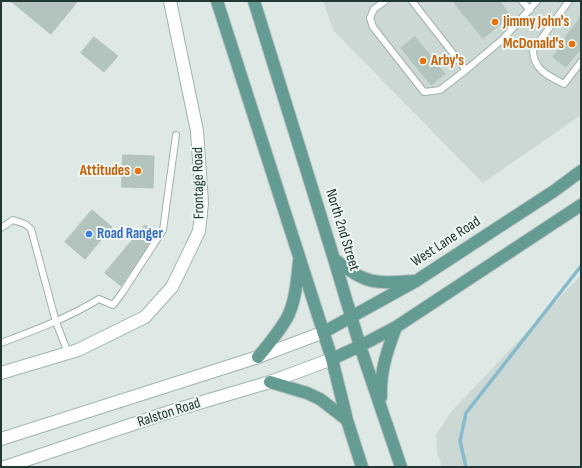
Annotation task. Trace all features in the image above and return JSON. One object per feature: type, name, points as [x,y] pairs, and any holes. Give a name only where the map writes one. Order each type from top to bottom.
[{"type":"main road","name":"Frontage Road","points":[[1,373],[78,350],[145,317],[172,287],[199,231],[202,203],[197,131],[170,1]]},
{"type":"main road","points":[[218,1],[324,332],[347,420],[362,467]]},
{"type":"main road","name":"North 2nd Street","points":[[254,1],[360,346],[401,467]]},
{"type":"main road","name":"West Lane Road","points":[[324,332],[416,281],[581,171]]},
{"type":"main road","points":[[332,359],[396,327],[581,205]]},
{"type":"main road","points":[[258,357],[288,316],[293,301],[300,255]]},
{"type":"main road","points":[[334,259],[366,279],[382,282],[416,281]]},
{"type":"main road","points":[[381,408],[380,380],[396,327]]},
{"type":"main road","name":"Ralston Road","points":[[1,438],[258,357],[324,332]]},
{"type":"main road","name":"Ralston Road","points":[[5,467],[175,410],[270,382],[332,359]]},
{"type":"main road","points":[[270,382],[307,393],[320,399],[347,420]]},
{"type":"lane","points":[[385,1],[374,9],[370,18],[373,27],[424,92],[440,90],[466,70],[503,39],[537,1]]},
{"type":"lane","points":[[412,1],[466,70]]},
{"type":"lane","points":[[522,1],[530,10]]},
{"type":"lane","points":[[569,1],[533,50],[533,58],[545,75],[564,84],[581,62]]},
{"type":"lane","points":[[1,343],[56,322],[99,299],[113,305],[162,230],[176,135]]},
{"type":"lane","points":[[1,228],[13,220],[25,224],[30,229],[56,322],[68,353]]},
{"type":"shaded area","points":[[323,1],[581,1],[581,115],[483,183],[333,30]]},
{"type":"shaded area","points":[[581,275],[581,467],[442,467],[437,452],[436,435],[450,413]]},
{"type":"building","points":[[11,1],[78,1],[51,34]]},
{"type":"building","points":[[453,1],[499,1],[511,16],[483,38]]},
{"type":"building","name":"McDonald's","points":[[581,17],[581,48],[566,67],[553,57]]},
{"type":"building","points":[[94,37],[118,56],[104,72],[81,53]]},
{"type":"building","name":"Arby's","points":[[415,37],[445,74],[431,85],[401,48]]},
{"type":"building","name":"Attitudes","points":[[123,155],[154,156],[153,188],[122,187]]},
{"type":"building","name":"Road Ranger","points":[[92,210],[112,227],[85,259],[65,242]]},
{"type":"building","name":"Road Ranger","points":[[145,225],[156,233],[121,286],[105,273]]},
{"type":"waterway","points":[[466,467],[460,441],[466,413],[581,266]]},
{"type":"place","name":"Jimmy John's","points":[[495,22]]},
{"type":"place","name":"McDonald's","points":[[572,44]]},
{"type":"place","name":"Arby's","points":[[423,61]]},
{"type":"place","name":"Attitudes","points":[[138,171]]},
{"type":"place","name":"Road Ranger","points":[[89,234]]}]
